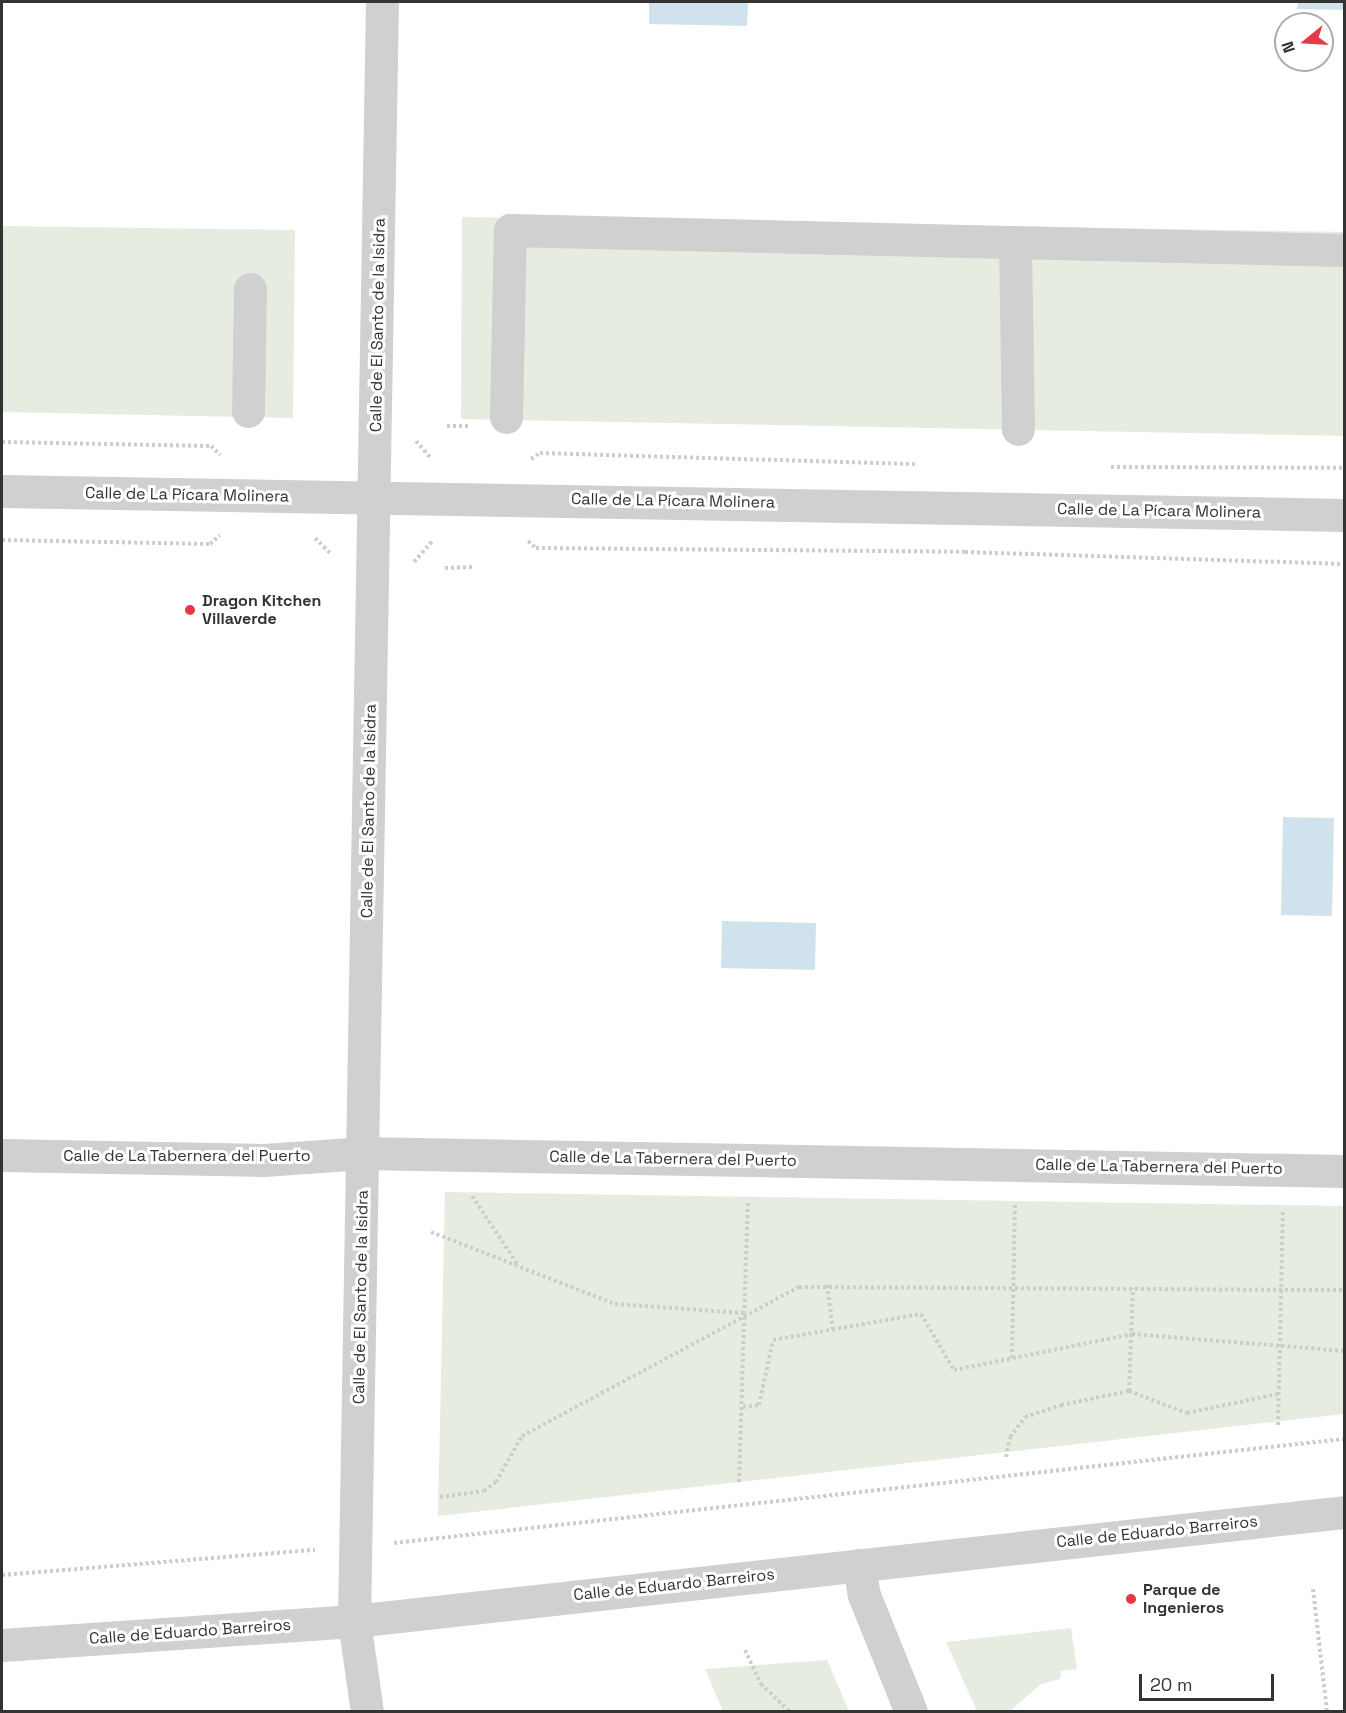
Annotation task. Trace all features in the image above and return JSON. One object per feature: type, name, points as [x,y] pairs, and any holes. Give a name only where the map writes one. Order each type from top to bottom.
[{"type":"street","name":"Calle de El Santo de la Isidra","points":[[367,1712],[354,1621],[376,498],[382,2]]},
{"type":"street","points":[[506,417],[510,230],[1344,250]]},
{"type":"street","points":[[1015,242],[1018,429]]},
{"type":"street","points":[[248,411],[250,289]]},
{"type":"street","name":"Calle de La Pícara Molinera","points":[[2,491],[1344,515]]},
{"type":"street","name":"Calle de La Tabernera del Puerto","points":[[2,1155],[264,1160],[363,1154],[1344,1171]]},
{"type":"street","name":"Calle de Eduardo Barreiros","points":[[2,1645],[354,1621],[1344,1512]]},
{"type":"street","points":[[860,1565],[864,1595],[911,1712]]},
{"type":"path","points":[[447,426],[474,426]]},
{"type":"path","points":[[410,432],[436,461]]},
{"type":"path","points":[[2,442],[211,446],[225,459]]},
{"type":"path","points":[[521,465],[540,453],[921,464]]},
{"type":"path","points":[[1099,467],[1344,468]]},
{"type":"path","points":[[2,540],[210,544],[228,528]]},
{"type":"path","points":[[305,533],[333,558]]},
{"type":"path","points":[[409,570],[441,537]]},
{"type":"path","points":[[522,537],[536,548],[965,552],[1344,564]]},
{"type":"path","points":[[445,568],[473,567]]},
{"type":"path","points":[[465,1186],[519,1266]]},
{"type":"path","points":[[739,1482],[748,1190]]},
{"type":"path","points":[[1012,1358],[1015,1195]]},
{"type":"path","points":[[1278,1425],[1283,1199]]},
{"type":"path","points":[[432,1232],[615,1304],[744,1313]]},
{"type":"path","points":[[827,1285],[833,1329]]},
{"type":"path","points":[[440,1497],[483,1491],[496,1482],[522,1436],[744,1313],[799,1287],[1014,1285],[1344,1290]]},
{"type":"path","points":[[1129,1391],[1133,1288]]},
{"type":"path","points":[[742,1407],[759,1405],[773,1340],[921,1314],[954,1370],[1132,1334],[1344,1351]]},
{"type":"path","points":[[1006,1457],[1010,1437],[1024,1417],[1129,1391],[1187,1413],[1278,1394]]},
{"type":"path","points":[[2,1575],[356,1547],[1344,1439]]},
{"type":"path","points":[[1313,1589],[1327,1712]]},
{"type":"path","points":[[745,1650],[761,1684],[790,1712]]},
{"type":"shaded area","points":[[462,217],[1344,232],[1344,436],[461,419]]},
{"type":"shaded area","points":[[2,226],[295,230],[293,418],[2,412]]},
{"type":"shaded area","points":[[445,1192],[1344,1206],[1344,1414],[438,1516]]},
{"type":"shaded area","points":[[1071,1628],[1077,1669],[1061,1671],[1060,1679],[1041,1684],[1010,1711],[977,1711],[946,1642]]},
{"type":"shaded area","points":[[827,1660],[849,1711],[723,1711],[705,1669]]},
{"type":"water","points":[[649,2],[748,2],[747,26],[649,24]]},
{"type":"water","points":[[1298,2],[1344,2],[1344,10],[1297,9]]},
{"type":"water","points":[[1283,817],[1334,818],[1332,916],[1281,915]]},
{"type":"water","points":[[722,921],[816,923],[815,970],[721,968]]},
{"type":"place","name":"Dragon Kitchen Villaverde","points":[[190,610]]},
{"type":"place","name":"Parque de Ingenieros","points":[[1131,1599]]}]
